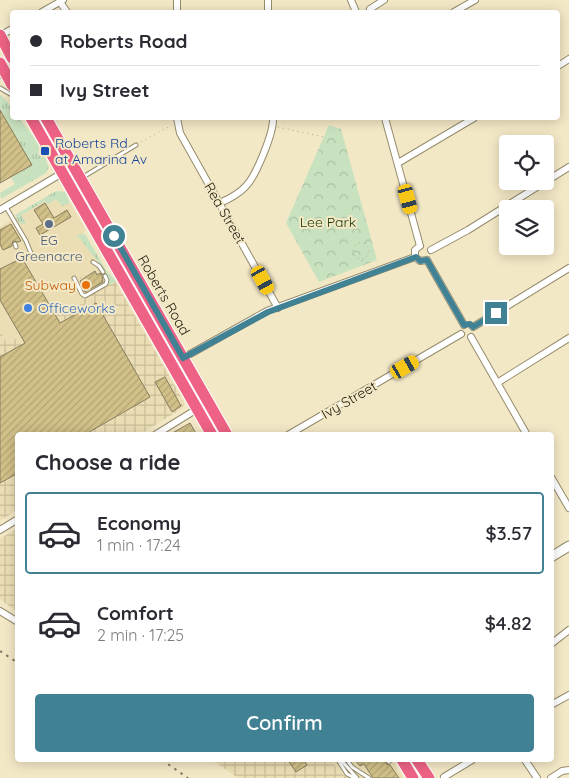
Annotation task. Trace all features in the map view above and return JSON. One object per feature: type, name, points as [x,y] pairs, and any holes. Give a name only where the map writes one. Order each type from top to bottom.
[{"type":"highway","points":[[0,36],[10,54]]},
{"type":"highway","name":"Roberts Road","points":[[32,120],[210,432]]},
{"type":"highway","name":"Roberts Road","points":[[47,120],[225,432]]},
{"type":"highway","points":[[403,762],[413,778]]},
{"type":"highway","points":[[419,762],[429,778]]},
{"type":"street","points":[[370,9],[384,0]]},
{"type":"street","points":[[457,10],[474,0]]},
{"type":"street","points":[[46,10],[62,1]]},
{"type":"street","name":"Rea Street","points":[[177,120],[180,133],[278,308]]},
{"type":"street","points":[[220,203],[241,192],[249,183],[273,126],[273,120]]},
{"type":"street","points":[[386,120],[420,246]]},
{"type":"street","points":[[398,163],[471,120]]},
{"type":"street","points":[[3,208],[74,167]]},
{"type":"street","points":[[431,250],[461,234],[569,167]]},
{"type":"street","points":[[420,246],[427,246],[431,250],[431,256],[427,260],[420,261],[416,257],[415,251],[420,246]]},
{"type":"street","points":[[183,358],[253,318],[416,257]]},
{"type":"street","points":[[427,260],[464,325]]},
{"type":"street","points":[[473,327],[569,268]]},
{"type":"street","points":[[471,336],[464,337],[461,334],[461,328],[464,325],[470,324],[473,327]]},
{"type":"street","points":[[471,336],[474,331],[473,327]]},
{"type":"street","name":"Ivy Street","points":[[293,432],[461,334]]},
{"type":"street","points":[[471,336],[525,432]]},
{"type":"street","points":[[497,383],[569,338]]},
{"type":"street","points":[[160,432],[197,409]]},
{"type":"street","points":[[554,482],[569,508]]},
{"type":"street","points":[[0,530],[15,521]]},
{"type":"street","points":[[554,554],[569,546]]},
{"type":"street","points":[[0,611],[15,620]]},
{"type":"street","points":[[554,642],[569,630]]},
{"type":"street","points":[[554,703],[569,695]]},
{"type":"street","points":[[444,777],[469,762]]},
{"type":"street","points":[[527,762],[537,778]]},
{"type":"street","points":[[551,778],[569,770]]},
{"type":"lane","points":[[81,179],[136,145]]},
{"type":"lane","points":[[3,208],[26,241],[33,258]]},
{"type":"lane","points":[[74,278],[82,294],[85,296],[106,284],[107,280],[104,274],[99,266],[93,262]]},
{"type":"lane","points":[[340,762],[347,774],[357,778],[363,774]]},
{"type":"lane","points":[[349,762],[369,778]]},
{"type":"path","points":[[136,145],[177,120]]},
{"type":"path","points":[[273,126],[324,137]]},
{"type":"path","points":[[362,259],[366,257],[369,250],[364,244],[359,243],[352,251],[354,256],[362,259],[368,275]]},
{"type":"path","points":[[79,276],[80,278],[90,274]]},
{"type":"shaded area","points":[[61,191],[64,192],[86,230],[83,232],[107,275],[115,281],[7,344],[0,331],[0,227]]},
{"type":"shaded area","points":[[115,281],[184,402],[183,408],[144,432],[15,432],[15,511],[0,521],[0,331],[7,344]]},
{"type":"shaded area","points":[[15,529],[15,610],[0,599],[0,539]]},
{"type":"shaded area","points":[[215,762],[333,762],[338,771],[348,778],[238,778]]},
{"type":"shaded area","points":[[334,762],[393,762],[403,778],[348,778],[338,771]]},
{"type":"green space","points":[[0,95],[9,105],[10,120],[21,120],[32,135],[49,167],[46,173],[1,199],[0,193],[15,184],[11,178],[32,165],[0,109]]},
{"type":"green space","name":"Lee Park","points":[[329,125],[341,129],[377,260],[319,282],[286,223]]},
{"type":"green space","points":[[71,179],[79,185],[219,432],[215,432]]},
{"type":"green space","points":[[56,191],[65,192],[70,203],[62,206],[56,199],[48,204],[45,201],[21,215],[26,223],[19,223],[15,215]]},
{"type":"green space","points":[[85,234],[106,270],[116,281],[110,285],[106,273],[80,238],[76,237],[63,244],[79,235]]},
{"type":"building","points":[[0,110],[32,165],[0,183]]},
{"type":"building","points":[[45,203],[54,218],[67,210],[71,217],[40,235],[36,228],[43,224],[34,210]]},
{"type":"building","points":[[11,224],[21,241],[13,241],[12,246],[3,250],[0,244],[0,230]]},
{"type":"building","points":[[22,258],[60,323],[96,303],[150,397],[89,432],[15,432],[15,475],[0,483],[0,357],[25,343],[0,300],[0,269]]},
{"type":"building","points":[[95,271],[97,275],[100,273],[102,275],[103,282],[85,292],[80,281]]},
{"type":"building","points":[[165,377],[181,406],[172,412],[155,382]]},
{"type":"building","points":[[190,423],[195,432],[174,432]]},
{"type":"building","points":[[289,762],[305,762],[307,765],[296,772]]},
{"type":"building","points":[[357,762],[386,762],[399,778],[373,778],[364,764],[360,766]]},
{"type":"railway","points":[[0,651],[15,661]]},
{"type":"railway","points":[[165,762],[188,778]]},
{"type":"place","name":"Roberts Rd at Amarina Av","points":[[45,151]]},
{"type":"place","name":"EG Greenacre","points":[[49,224]]},
{"type":"place","name":"Subway","points":[[86,285]]},
{"type":"place","name":"Officeworks","points":[[28,308]]},
{"type":"route","points":[[114,236],[183,358],[253,318],[416,257],[420,261],[427,260],[464,325],[470,324],[473,327],[496,313]]}]
